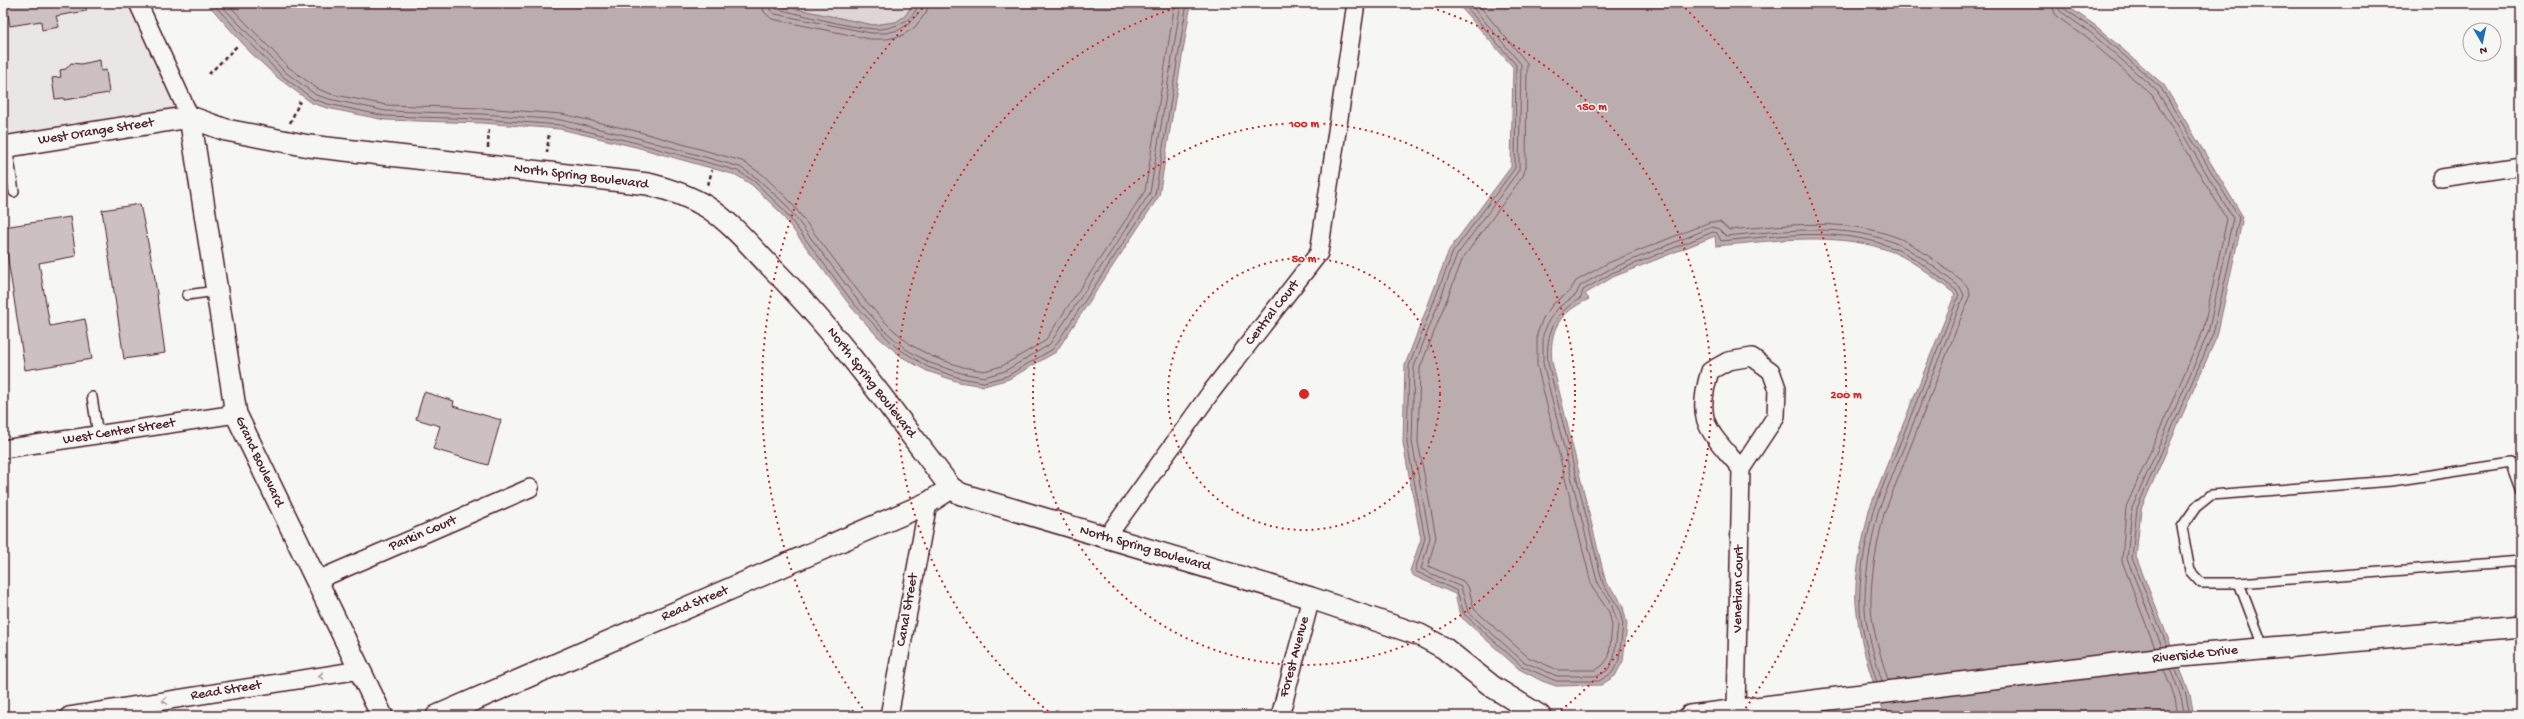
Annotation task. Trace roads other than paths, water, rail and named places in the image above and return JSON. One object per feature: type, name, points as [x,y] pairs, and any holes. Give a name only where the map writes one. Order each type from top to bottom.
[{"type":"street","points":[[138,3],[190,117]]},
{"type":"street","name":"Central Court","points":[[1106,538],[1211,392],[1319,253],[1356,3]]},
{"type":"street","name":"West Orange Street","points":[[5,147],[190,117]]},
{"type":"street","name":"Grand Boulevard","points":[[190,117],[236,414],[315,581],[382,716]]},
{"type":"street","name":"North Spring Boulevard","points":[[190,117],[226,130],[309,146],[648,184],[691,199],[727,222],[800,296],[858,364],[951,488],[961,494],[1311,598],[1420,635],[1444,648],[1493,687],[1540,716]]},
{"type":"street","points":[[2441,178],[2521,166]]},
{"type":"street","points":[[1752,357],[1771,371],[1777,388],[1776,416],[1741,469],[1704,421],[1702,396],[1710,371],[1728,361],[1752,357]]},
{"type":"street","name":"West Center Street","points":[[3,449],[236,414]]},
{"type":"street","name":"Venetian Court","points":[[1741,469],[1744,712]]},
{"type":"street","name":"Parkin Court","points":[[315,581],[530,488]]},
{"type":"street","name":"Read Street","points":[[438,716],[928,503],[951,488]]},
{"type":"street","name":"Canal Street","points":[[889,716],[928,503]]},
{"type":"street","name":"Forest Avenue","points":[[1280,716],[1311,598]]},
{"type":"street","name":"Riverside Drive","points":[[1744,712],[1871,694],[2181,656],[2521,626]]},
{"type":"street","name":"Read Street","points":[[69,716],[360,670]]},
{"type":"street","points":[[1690,716],[1744,712]]},
{"type":"lane","points":[[5,147],[14,192]]},
{"type":"lane","points":[[187,296],[216,291]]},
{"type":"lane","points":[[92,398],[98,434]]},
{"type":"lane","points":[[2521,490],[2511,463],[2392,481],[2211,495],[2196,507],[2182,527],[2190,571],[2201,583],[2239,583],[2521,561]]},
{"type":"lane","points":[[2239,583],[2264,649]]},
{"type":"water","points":[[207,3],[768,3],[873,25],[896,22],[905,16],[914,3],[1191,3],[1159,196],[1056,352],[1009,379],[984,386],[959,382],[927,371],[902,357],[878,337],[852,308],[779,211],[752,185],[736,175],[636,147],[560,129],[482,123],[385,120],[327,108],[312,103],[278,78],[251,53]]},
{"type":"water","points":[[1457,3],[2063,3],[2096,26],[2164,85],[2243,217],[2217,336],[2141,509],[2136,557],[2190,694],[2194,716],[1885,716],[1861,639],[1856,600],[1859,561],[1869,510],[1955,294],[1918,266],[1903,257],[1874,246],[1852,242],[1829,239],[1806,239],[1716,246],[1715,236],[1613,277],[1585,294],[1589,299],[1570,310],[1558,323],[1552,340],[1552,362],[1606,583],[1617,595],[1623,607],[1627,624],[1623,661],[1615,676],[1601,685],[1556,686],[1542,681],[1519,669],[1460,616],[1455,594],[1414,576],[1410,571],[1421,539],[1403,443],[1405,365],[1449,250],[1511,167],[1513,67]]}]
